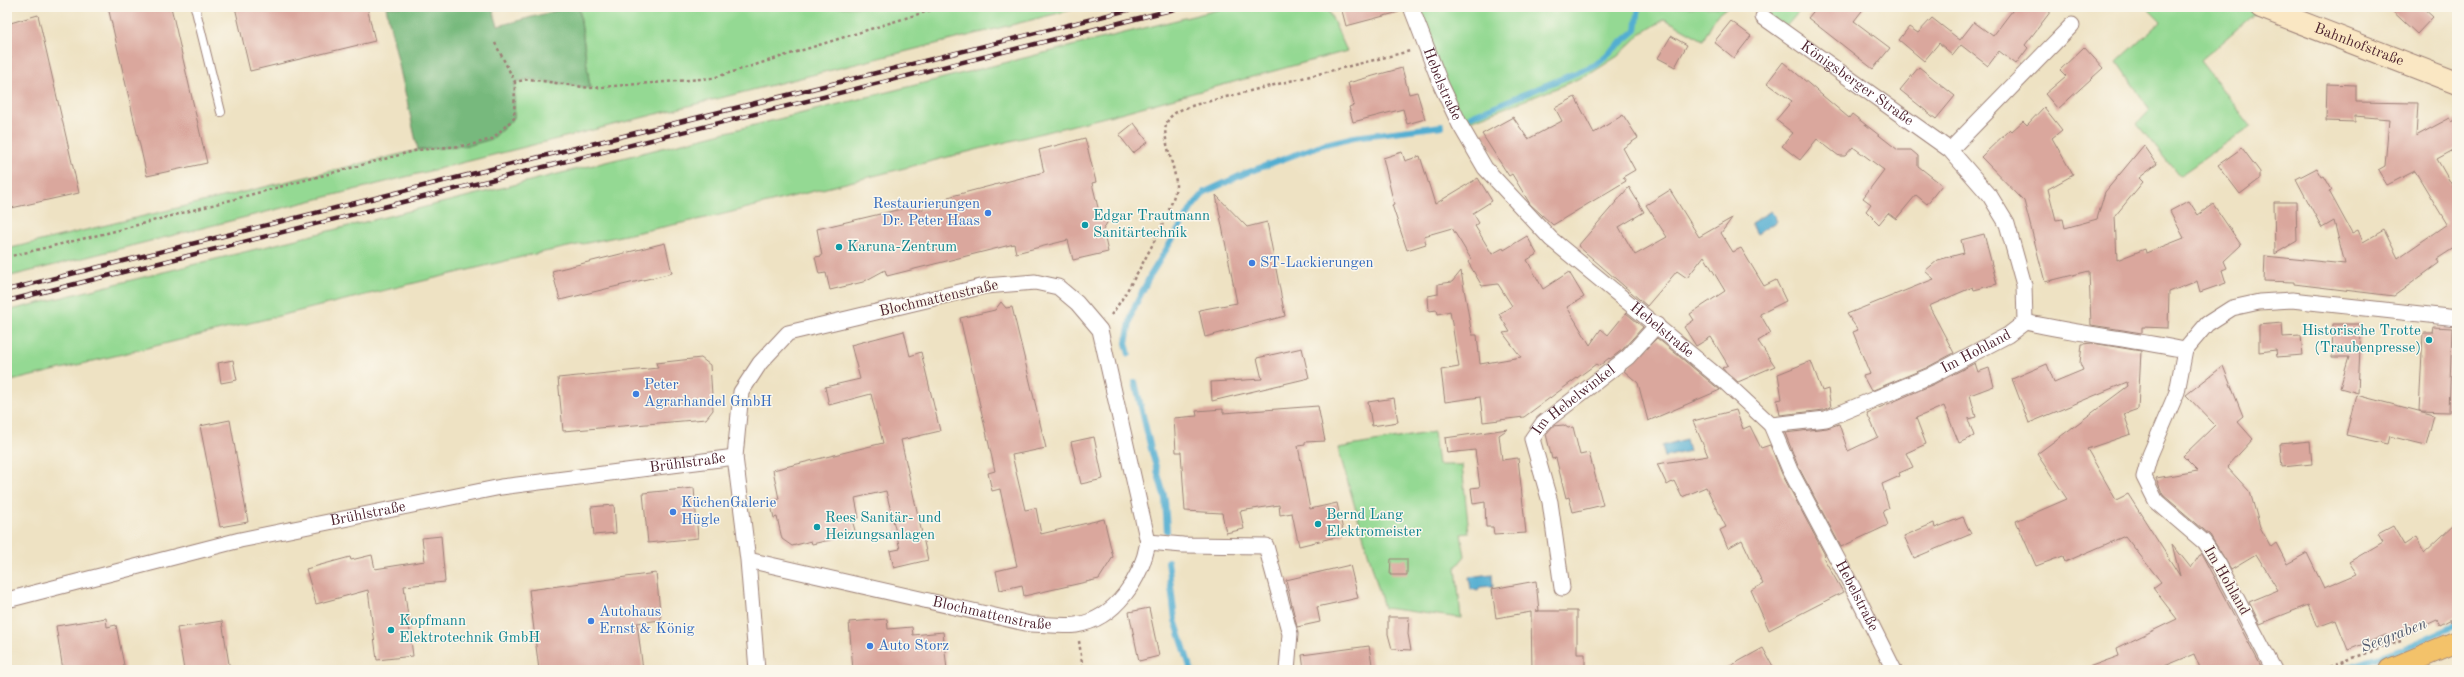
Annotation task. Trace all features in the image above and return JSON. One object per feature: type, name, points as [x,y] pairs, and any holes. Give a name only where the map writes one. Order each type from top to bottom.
[{"type":"main road","points":[[2390,670],[2451,633]]},
{"type":"street","name":"Hebelstraße","points":[[1411,7],[1460,125],[1485,168],[1551,239],[1657,325],[1751,405],[1771,425],[1790,470],[1856,594],[1894,670]]},
{"type":"street","name":"Bahnhofstraße","points":[[2261,7],[2457,83]]},
{"type":"street","name":"Königsberger Straße","points":[[1763,17],[1950,150],[1990,196],[2007,224],[2024,285],[2025,322]]},
{"type":"street","points":[[1950,150],[2072,25]]},
{"type":"street","name":"Blochmattenstraße","points":[[748,560],[1030,624],[1077,624],[1102,614],[1127,594],[1144,561],[1148,542],[1100,330],[1077,303],[1058,287],[1035,282],[985,286],[788,333],[760,363],[740,392],[735,457],[748,560],[757,670]]},
{"type":"street","name":"Im Hohland","points":[[2274,670],[2219,565],[2204,542],[2156,502],[2144,477],[2150,455],[2177,392],[2185,350],[2207,324],[2232,308],[2259,302],[2292,300],[2457,318]]},
{"type":"street","name":"Im Hohland","points":[[1771,425],[1826,419],[1930,376],[2008,335],[2025,322],[2066,331],[2143,341],[2185,350]]},
{"type":"street","name":"Im Hebelwinkel","points":[[1562,588],[1550,502],[1532,440],[1543,422],[1628,357],[1657,325]]},
{"type":"street","name":"Brühlstraße","points":[[7,600],[240,540],[501,487],[735,457]]},
{"type":"street","points":[[1148,542],[1184,545],[1266,546],[1290,634],[1287,670]]},
{"type":"lane","points":[[195,7],[221,112]]},
{"type":"path","points":[[515,82],[529,79],[590,88],[713,78],[940,7]]},
{"type":"path","points":[[7,256],[111,232],[418,150],[470,144],[492,139],[514,118],[515,82],[495,43]]},
{"type":"path","points":[[1100,330],[1118,307],[1174,199],[1175,175],[1166,137],[1166,125],[1173,114],[1183,108],[1426,46]]},
{"type":"path","points":[[2451,633],[2457,618]]},
{"type":"path","points":[[1077,624],[1083,670]]},
{"type":"path","points":[[2319,670],[2404,640]]},
{"type":"green space","points":[[386,7],[492,7],[498,26],[570,7],[579,7],[590,88],[529,79],[515,82],[514,118],[492,139],[470,145],[418,150]]},
{"type":"green space","points":[[579,7],[1083,7],[7,277],[7,249],[418,150],[470,145],[492,139],[514,118],[515,82],[529,79],[590,88]]},
{"type":"green space","points":[[1229,7],[1327,7],[1347,51],[1109,116],[720,215],[530,255],[7,382],[7,311]]},
{"type":"green space","points":[[1411,7],[1727,7],[1716,16],[1703,40],[1665,19],[1641,34],[1618,56],[1593,72],[1562,86],[1460,125]]},
{"type":"green space","points":[[1750,7],[1803,7],[1783,30]]},
{"type":"green space","points":[[2147,7],[2262,7],[2200,61],[2251,126],[2179,176],[2137,124],[2150,110],[2117,62],[2161,21]]},
{"type":"green space","points":[[1434,432],[1438,465],[1462,465],[1469,533],[1461,534],[1465,556],[1456,567],[1461,618],[1384,608],[1338,448]]},
{"type":"water","points":[[1771,211],[1777,221],[1757,234],[1751,223]]},
{"type":"water","points":[[1686,439],[1689,451],[1665,457],[1662,446]]},
{"type":"water","points":[[1492,574],[1493,586],[1480,587],[1478,591],[1471,589],[1469,577]]},
{"type":"building","points":[[108,7],[171,7],[207,163],[147,176]]},
{"type":"building","points":[[235,7],[367,7],[375,41],[250,71]]},
{"type":"building","points":[[1341,7],[1398,7],[1399,12],[1346,26]]},
{"type":"building","points":[[1817,7],[1865,7],[1854,21],[1890,48],[1873,69],[1808,18]]},
{"type":"building","points":[[2015,7],[2054,7],[2025,45],[2028,48],[2016,64],[1999,51],[1988,66],[1961,45],[1953,55],[1939,43],[1924,61],[1899,40],[1909,27],[1918,33],[1932,18],[1960,40],[1974,22],[1993,36]]},
{"type":"building","points":[[2388,7],[2422,7],[2433,17],[2417,34]]},
{"type":"building","points":[[38,15],[79,193],[7,209],[7,59],[11,58],[7,43],[7,24]]},
{"type":"building","points":[[1731,21],[1751,36],[1734,58],[1714,42]]},
{"type":"building","points":[[1671,36],[1687,45],[1675,67],[1658,58]]},
{"type":"building","points":[[2084,47],[2103,68],[2058,109],[2045,94],[2066,76],[2060,70]]},
{"type":"building","points":[[1783,62],[1849,118],[1852,114],[1898,150],[1911,150],[1918,156],[1918,166],[1942,185],[1927,204],[1916,195],[1896,219],[1888,213],[1879,224],[1866,211],[1871,204],[1863,198],[1884,170],[1853,147],[1845,156],[1839,156],[1817,139],[1800,160],[1782,146],[1793,133],[1776,120],[1792,101],[1767,83]]},
{"type":"building","points":[[1919,67],[1955,96],[1936,119],[1900,90]]},
{"type":"building","points":[[1402,68],[1409,94],[1417,92],[1425,119],[1407,124],[1403,109],[1353,122],[1349,107],[1354,105],[1348,83]]},
{"type":"building","points":[[2327,84],[2356,85],[2356,102],[2418,103],[2416,136],[2450,118],[2452,122],[2457,119],[2457,148],[2437,159],[2457,194],[2457,246],[2437,259],[2439,263],[2394,296],[2294,284],[2294,282],[2264,281],[2265,256],[2345,264],[2334,221],[2322,228],[2296,179],[2317,168],[2322,177],[2324,176],[2332,190],[2329,191],[2352,233],[2358,230],[2363,242],[2384,230],[2398,258],[2447,224],[2415,171],[2387,185],[2378,170],[2385,166],[2389,119],[2355,116],[2355,122],[2326,121]]},
{"type":"building","points":[[1575,97],[1594,133],[1623,115],[1638,138],[1623,148],[1635,170],[1623,177],[1626,181],[1553,225],[1530,204],[1512,174],[1509,176],[1482,134],[1513,117],[1528,139],[1562,121],[1555,108]]},
{"type":"building","points":[[2044,107],[2062,130],[2052,138],[2073,175],[2048,189],[2056,220],[2063,219],[2065,228],[2097,219],[2105,192],[2144,145],[2157,164],[2139,178],[2143,182],[2115,216],[2117,260],[2145,249],[2146,253],[2184,238],[2170,211],[2189,201],[2198,215],[2213,204],[2241,245],[2224,261],[2227,268],[2222,270],[2226,283],[2200,292],[2197,281],[2169,292],[2168,328],[2142,327],[2142,333],[2091,325],[2089,271],[2045,282],[2024,201],[1981,157],[2010,129],[2012,131],[2023,121],[2027,125]]},
{"type":"building","points":[[1134,123],[1148,142],[1133,153],[1119,135]]},
{"type":"building","points":[[1085,138],[1096,182],[1092,183],[1100,216],[1108,221],[1103,230],[1108,252],[1073,260],[1068,240],[1016,253],[1014,244],[887,276],[885,270],[863,282],[830,290],[826,273],[819,274],[815,257],[822,256],[817,229],[918,205],[919,210],[949,203],[948,197],[1044,172],[1039,150]]},
{"type":"building","points":[[2242,148],[2260,172],[2260,179],[2240,194],[2218,165]]},
{"type":"building","points":[[1402,152],[1405,161],[1420,156],[1435,204],[1478,178],[1492,201],[1473,213],[1479,223],[1475,226],[1492,254],[1503,248],[1504,250],[1527,236],[1537,254],[1527,260],[1543,289],[1569,272],[1584,297],[1567,307],[1590,345],[1601,329],[1608,335],[1626,313],[1643,327],[1622,350],[1599,366],[1596,364],[1524,417],[1483,422],[1480,397],[1445,402],[1441,370],[1459,367],[1450,311],[1438,314],[1437,310],[1429,311],[1428,296],[1438,294],[1438,284],[1452,282],[1461,271],[1472,335],[1477,335],[1480,364],[1521,357],[1503,333],[1510,332],[1499,314],[1512,306],[1498,284],[1482,286],[1468,262],[1471,259],[1452,228],[1424,236],[1426,244],[1407,250],[1392,205],[1394,204],[1383,158]]},
{"type":"building","points":[[1629,187],[1644,212],[1619,227],[1635,255],[1667,237],[1646,205],[1670,190],[1699,237],[1732,218],[1721,233],[1733,252],[1741,248],[1764,286],[1776,280],[1786,301],[1760,314],[1771,333],[1758,341],[1775,366],[1738,382],[1722,368],[1728,365],[1711,337],[1696,346],[1684,327],[1694,320],[1690,314],[1725,291],[1704,256],[1687,278],[1677,271],[1647,306],[1578,246]]},
{"type":"building","points":[[1216,195],[1247,227],[1267,222],[1285,316],[1205,337],[1199,310],[1237,303]]},
{"type":"building","points":[[2274,202],[2296,202],[2297,241],[2275,254]]},
{"type":"building","points":[[1984,234],[1997,284],[1974,290],[1973,287],[1929,306],[1954,353],[1926,368],[1871,391],[1863,376],[1870,374],[1853,332],[1858,330],[1847,314],[1934,279],[1925,271],[1938,260],[1964,253],[1961,240]]},
{"type":"building","points":[[665,243],[672,273],[560,300],[552,271]]},
{"type":"building","points":[[1001,302],[1006,308],[1012,307],[1046,448],[1012,455],[1025,510],[1036,508],[1041,534],[1104,519],[1113,557],[1099,579],[1024,596],[1022,585],[1000,590],[996,571],[1017,566],[1000,489],[992,491],[988,473],[995,471],[960,318],[995,310]]},
{"type":"building","points":[[2282,323],[2283,337],[2301,336],[2303,355],[2277,357],[2276,350],[2259,352],[2259,325]]},
{"type":"building","points":[[2333,324],[2361,324],[2358,393],[2340,388],[2349,357],[2332,357]]},
{"type":"building","points":[[2434,327],[2452,328],[2449,412],[2419,411],[2423,333],[2433,333]]},
{"type":"building","points":[[904,331],[910,356],[921,352],[940,431],[901,440],[928,560],[894,568],[890,551],[900,549],[886,491],[855,498],[859,518],[852,520],[856,534],[812,544],[811,541],[792,546],[782,539],[777,517],[774,518],[770,501],[779,499],[773,470],[883,443],[871,394],[829,405],[825,387],[860,379],[851,345]]},
{"type":"building","points":[[1657,338],[1720,390],[1648,421],[1638,383],[1624,371]]},
{"type":"building","points":[[2092,343],[2141,351],[2138,409],[2124,414],[2131,434],[2087,449],[2116,500],[2128,494],[2180,576],[2172,544],[2191,568],[2201,553],[2263,670],[2201,670],[2194,654],[2155,670],[2086,670],[2086,668],[2119,656],[2117,648],[2177,619],[2153,588],[2161,582],[2125,536],[2065,562],[2063,556],[2036,566],[2016,521],[2067,499],[2037,454],[2128,386],[2127,382],[2029,423],[2012,379],[2047,364],[2054,382],[2083,370],[2080,363],[2082,344]]},
{"type":"building","points":[[1302,348],[1309,378],[1212,401],[1211,382],[1262,379],[1257,358]]},
{"type":"building","name":"Peter Agrarhandel GmbH","points":[[701,358],[710,365],[713,410],[706,419],[563,431],[558,378],[658,368],[656,363]]},
{"type":"building","points":[[233,360],[237,380],[221,383],[218,363]]},
{"type":"building","points":[[1811,361],[1822,391],[1828,389],[1831,407],[1824,410],[1780,415],[1777,400],[1782,399],[1778,374]]},
{"type":"building","points":[[1975,363],[1978,372],[1989,368],[1994,386],[1970,395],[1976,417],[1968,419],[1974,436],[1959,443],[1944,406],[1916,418],[1926,444],[1906,453],[1913,467],[1899,473],[1900,476],[1882,484],[1889,508],[1883,511],[1888,525],[1841,547],[1798,466],[1785,433],[1827,428],[1839,424],[1848,451],[1878,437],[1867,413],[1934,384]]},
{"type":"building","points":[[2223,366],[2243,416],[2237,421],[2253,439],[2227,467],[2250,492],[2260,527],[2271,547],[2276,543],[2287,564],[2307,553],[2324,588],[2357,574],[2349,562],[2383,542],[2378,534],[2393,526],[2404,545],[2416,537],[2424,553],[2457,522],[2457,616],[2440,625],[2437,620],[2389,642],[2386,635],[2348,650],[2336,620],[2317,627],[2308,605],[2260,624],[2249,602],[2278,590],[2256,554],[2231,569],[2210,535],[2163,495],[2156,478],[2198,471],[2183,456],[2215,425],[2186,395]]},
{"type":"building","points":[[2356,395],[2434,415],[2426,445],[2389,436],[2387,444],[2346,435]]},
{"type":"building","points":[[1394,398],[1398,422],[1372,426],[1368,402]]},
{"type":"building","points":[[1318,406],[1325,441],[1305,442],[1305,445],[1298,446],[1310,509],[1337,503],[1344,535],[1299,546],[1292,513],[1280,515],[1279,505],[1240,511],[1244,529],[1226,533],[1222,513],[1185,511],[1181,452],[1176,452],[1174,418],[1197,416],[1196,411],[1223,409],[1223,413]]},
{"type":"building","points":[[1736,410],[1743,429],[1750,426],[1761,448],[1770,445],[1782,474],[1825,555],[1823,557],[1843,592],[1769,630],[1751,590],[1763,584],[1742,540],[1728,548],[1720,530],[1726,527],[1706,487],[1682,497],[1674,481],[1667,485],[1657,464],[1708,456],[1693,421]]},
{"type":"building","points":[[230,420],[248,522],[220,527],[200,426]]},
{"type":"building","points":[[1564,425],[1568,428],[1573,427],[1580,455],[1589,453],[1603,505],[1573,512],[1569,497],[1566,498],[1556,458],[1552,459],[1546,434],[1553,426]]},
{"type":"building","points":[[1508,429],[1499,435],[1502,460],[1518,458],[1526,533],[1494,535],[1493,527],[1486,527],[1485,502],[1473,504],[1471,488],[1480,487],[1475,450],[1447,453],[1445,438]]},
{"type":"building","points":[[1094,437],[1103,479],[1081,484],[1071,442]]},
{"type":"building","points":[[2310,441],[2312,464],[2282,467],[2280,444]]},
{"type":"building","name":"KüchenGalerie Hügle","points":[[694,488],[698,538],[648,543],[643,493]]},
{"type":"building","points":[[614,505],[616,533],[594,535],[591,507]]},
{"type":"building","points":[[1963,517],[1971,534],[1914,558],[1904,536],[1934,523],[1935,528]]},
{"type":"building","name":"Kopfmann Elektrotechnik GmbH","points":[[441,536],[445,582],[404,586],[413,656],[377,660],[368,590],[316,604],[306,569],[350,557],[351,560],[372,555],[375,569],[425,561],[422,538]]},
{"type":"building","points":[[1391,559],[1407,559],[1407,575],[1390,575]]},
{"type":"building","points":[[1350,565],[1358,598],[1317,607],[1320,622],[1297,627],[1286,580]]},
{"type":"building","name":"Autohaus Ernst & König","points":[[656,573],[661,620],[637,623],[643,670],[539,670],[529,590]]},
{"type":"building","points":[[1536,581],[1539,611],[1577,611],[1577,654],[1585,654],[1585,670],[1532,670],[1531,612],[1496,618],[1492,589]]},
{"type":"building","points":[[1149,608],[1159,656],[1139,661],[1129,612]]},
{"type":"building","points":[[1388,617],[1409,617],[1408,634],[1411,650],[1392,649],[1388,634]]},
{"type":"building","points":[[106,618],[107,627],[116,625],[125,670],[63,670],[56,626]]},
{"type":"building","points":[[887,619],[888,629],[912,627],[913,635],[943,632],[947,670],[853,670],[849,622]]},
{"type":"building","points":[[222,621],[230,670],[184,670],[177,628]]},
{"type":"building","points":[[1369,646],[1373,670],[1304,670],[1302,655]]},
{"type":"building","points":[[1763,648],[1775,670],[1723,670]]},
{"type":"waterway","points":[[1471,116],[1595,65],[1636,30],[1639,7]]},
{"type":"waterway","points":[[1129,354],[1126,343],[1132,312],[1150,276],[1193,206],[1205,192],[1246,173],[1321,145],[1354,137],[1442,126]]},
{"type":"waterway","points":[[1135,382],[1165,499],[1167,531]]},
{"type":"waterway","points":[[1168,561],[1175,620],[1191,670]]},
{"type":"waterway","name":"Seegraben","points":[[2340,670],[2403,649],[2457,625]]},
{"type":"railway","points":[[7,290],[1140,7]]},
{"type":"railway","points":[[7,301],[1183,7]]},
{"type":"place","name":"Restaurierungen Dr. Peter Haas","points":[[988,213]]},
{"type":"place","name":"Edgar Trautmann Sanitärtechnik","points":[[1085,225]]},
{"type":"place","name":"Karuna-Zentrum","points":[[839,247]]},
{"type":"place","name":"ST-Lackierungen","points":[[1252,263]]},
{"type":"place","name":"Historische Trotte (Traubenpresse)","points":[[2429,340]]},
{"type":"place","name":"Peter Agrarhandel GmbH","points":[[636,394]]},
{"type":"place","name":"KüchenGalerie Hügle","points":[[673,512]]},
{"type":"place","name":"Bernd Lang Elektromeister","points":[[1318,524]]},
{"type":"place","name":"Rees Sanitär- und Heizungsanlagen","points":[[817,527]]},
{"type":"place","name":"Autohaus Ernst & König","points":[[591,621]]},
{"type":"place","name":"Kopfmann Elektrotechnik GmbH","points":[[391,630]]},
{"type":"place","name":"Auto Storz","points":[[870,646]]}]
